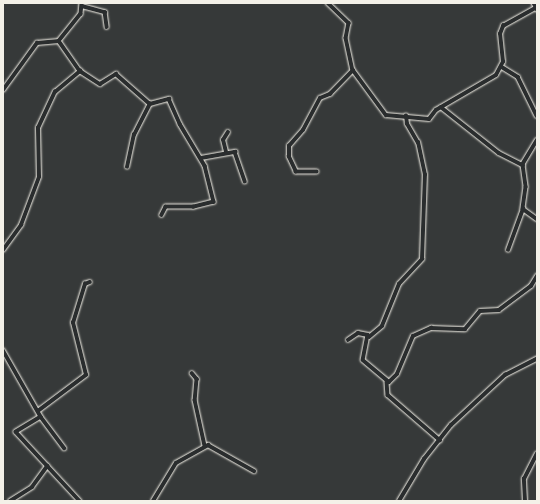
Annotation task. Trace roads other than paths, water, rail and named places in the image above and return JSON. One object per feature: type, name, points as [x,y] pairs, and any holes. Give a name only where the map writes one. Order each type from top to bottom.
[{"type":"street","points":[[328,3],[349,23],[346,38],[353,70],[386,115],[429,119],[441,107],[493,78],[502,67],[501,30],[537,8],[534,3]]},
{"type":"street","points":[[4,88],[37,43],[59,41],[77,20],[82,5],[105,12],[107,27]]},
{"type":"street","points":[[59,41],[80,72],[100,84],[116,74],[150,104]]},
{"type":"street","points":[[502,67],[518,77],[537,116]]},
{"type":"street","points":[[317,172],[296,172],[288,157],[289,146],[303,130],[320,98],[330,94],[353,70]]},
{"type":"street","points":[[3,250],[21,225],[38,177],[38,128],[55,92],[80,72]]},
{"type":"street","points":[[127,168],[134,135],[150,104],[170,99],[180,124],[201,158],[212,185],[214,202],[194,207],[166,207],[162,215]]},
{"type":"street","points":[[441,107],[499,153],[522,165]]},
{"type":"street","points":[[406,116],[407,124],[418,143],[425,176],[422,259],[399,284],[382,326],[368,337],[362,360],[387,382],[390,397],[440,440]]},
{"type":"street","points":[[226,152],[224,140],[228,132]]},
{"type":"street","points":[[508,250],[523,208],[526,187],[522,165],[537,140]]},
{"type":"street","points":[[201,158],[226,152],[237,155],[245,181]]},
{"type":"street","points":[[523,208],[537,219]]},
{"type":"street","points":[[3,243],[7,245]]},
{"type":"street","points":[[387,382],[397,374],[412,336],[431,328],[465,329],[480,311],[499,310],[531,286],[537,276]]},
{"type":"street","points":[[38,411],[86,375],[73,323],[85,284],[90,282]]},
{"type":"street","points":[[348,340],[358,333],[368,337]]},
{"type":"street","points":[[3,350],[41,417],[64,448]]},
{"type":"street","points":[[399,501],[440,440],[505,375],[537,358]]},
{"type":"street","points":[[192,373],[197,379],[195,400],[205,446]]},
{"type":"street","points":[[41,417],[16,432],[80,501]]},
{"type":"street","points":[[153,501],[176,463],[205,446],[215,446],[254,471]]},
{"type":"street","points":[[525,501],[524,479],[537,454]]},
{"type":"street","points":[[10,501],[32,487],[47,466]]}]
